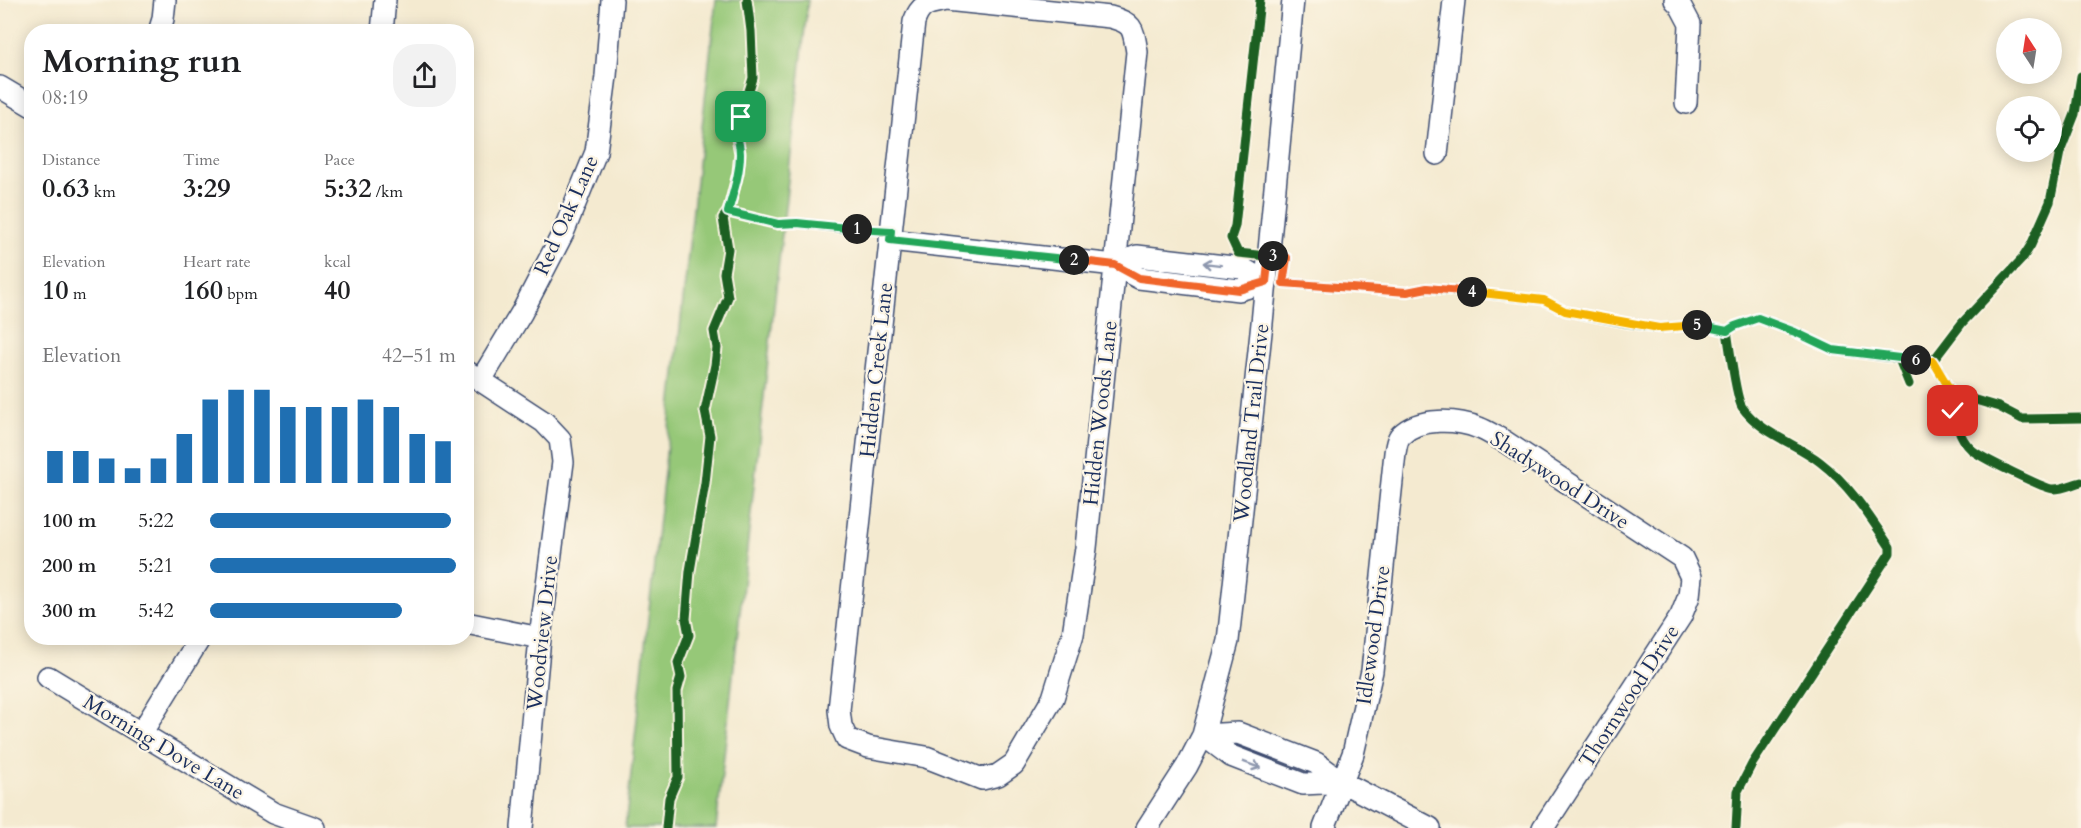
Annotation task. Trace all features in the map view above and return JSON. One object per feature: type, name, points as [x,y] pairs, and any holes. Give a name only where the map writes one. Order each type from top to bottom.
[{"type":"street","points":[[161,24],[165,0]]},
{"type":"street","points":[[383,24],[385,0]]},
{"type":"street","name":"Red Oak Lane","points":[[474,376],[522,312],[563,233],[596,152],[606,76],[612,0]]},
{"type":"street","name":"Hidden Woods Lane","points":[[925,4],[946,0],[1110,17],[1125,21],[1132,29],[1137,52],[1086,548],[1073,634],[1053,698],[1014,764],[998,775]]},
{"type":"street","name":"Woodland Trail Drive","points":[[1147,828],[1187,766],[1203,735],[1228,641],[1293,0]]},
{"type":"street","points":[[1437,154],[1454,0]]},
{"type":"street","points":[[1674,0],[1680,5],[1690,24],[1686,103]]},
{"type":"street","name":"Hidden Creek Lane","points":[[925,4],[918,12],[914,22],[839,710],[841,726],[847,739],[868,747],[926,757],[981,779],[998,775]]},
{"type":"street","points":[[0,87],[24,101]]},
{"type":"street","points":[[890,240],[1115,265],[1139,278],[1239,290],[1266,282]]},
{"type":"street","name":"Woodview Drive","points":[[474,376],[544,422],[560,439],[563,462],[540,638],[522,828]]},
{"type":"street","name":"Shadywood Drive","points":[[1400,436],[1415,425],[1430,422],[1449,422],[1478,427],[1504,441],[1682,558]]},
{"type":"street","name":"Idlewood Drive","points":[[1324,828],[1353,754],[1372,671],[1395,453],[1400,436]]},
{"type":"street","name":"Thornwood Drive","points":[[1543,828],[1681,616],[1689,596],[1691,577],[1682,558]]},
{"type":"street","points":[[474,625],[540,638]]},
{"type":"street","points":[[142,732],[196,645]]},
{"type":"street","name":"Morning Dove Lane","points":[[48,677],[273,813],[315,828]]},
{"type":"street","points":[[1203,735],[1230,756],[1304,784],[1342,782],[1430,828]]},
{"type":"green space","points":[[716,0],[808,0],[716,828],[625,828]]},
{"type":"cycle path","points":[[666,828],[669,798],[678,777],[677,691],[681,677],[678,663],[689,635],[686,619],[690,571],[705,483],[710,436],[705,411],[717,348],[714,331],[728,297],[724,273],[728,249],[723,218],[728,212],[738,173],[740,153],[735,129],[753,78],[747,0]]},
{"type":"cycle path","points":[[1260,0],[1235,226],[1231,238],[1238,253],[1287,258],[1283,283],[1407,292],[1427,288],[1544,300],[1565,311],[1625,323],[1659,328],[1699,325],[1727,331]]},
{"type":"cycle path","points":[[1933,361],[1962,323],[2022,259],[2031,245],[2050,202],[2060,152],[2075,114],[2081,76]]},
{"type":"cycle path","points":[[728,212],[778,224],[797,223],[846,229],[891,231]]},
{"type":"cycle path","points":[[1736,828],[1738,791],[1752,764],[1890,553],[1890,547],[1858,502],[1831,471],[1811,455],[1759,424],[1742,407],[1735,383],[1727,331],[1758,318],[1833,350],[1899,359],[1909,384]]},
{"type":"cycle path","points":[[1899,359],[1933,361],[1952,393],[1999,407],[2022,419],[2081,418]]},
{"type":"cycle path","points":[[1952,393],[1959,431],[1966,444],[1976,453],[2049,488],[2061,488],[2081,482]]},
{"type":"route","points":[[741,117],[735,129],[740,153],[738,173],[728,212],[778,224],[797,223],[846,229],[891,231],[890,240],[1115,265],[1139,278],[1239,290],[1266,282],[1269,255],[1287,258],[1283,283],[1407,292],[1427,288],[1544,300],[1565,311],[1659,328],[1699,325],[1727,331],[1758,318],[1833,350],[1933,361],[1952,393],[1953,411]]}]
